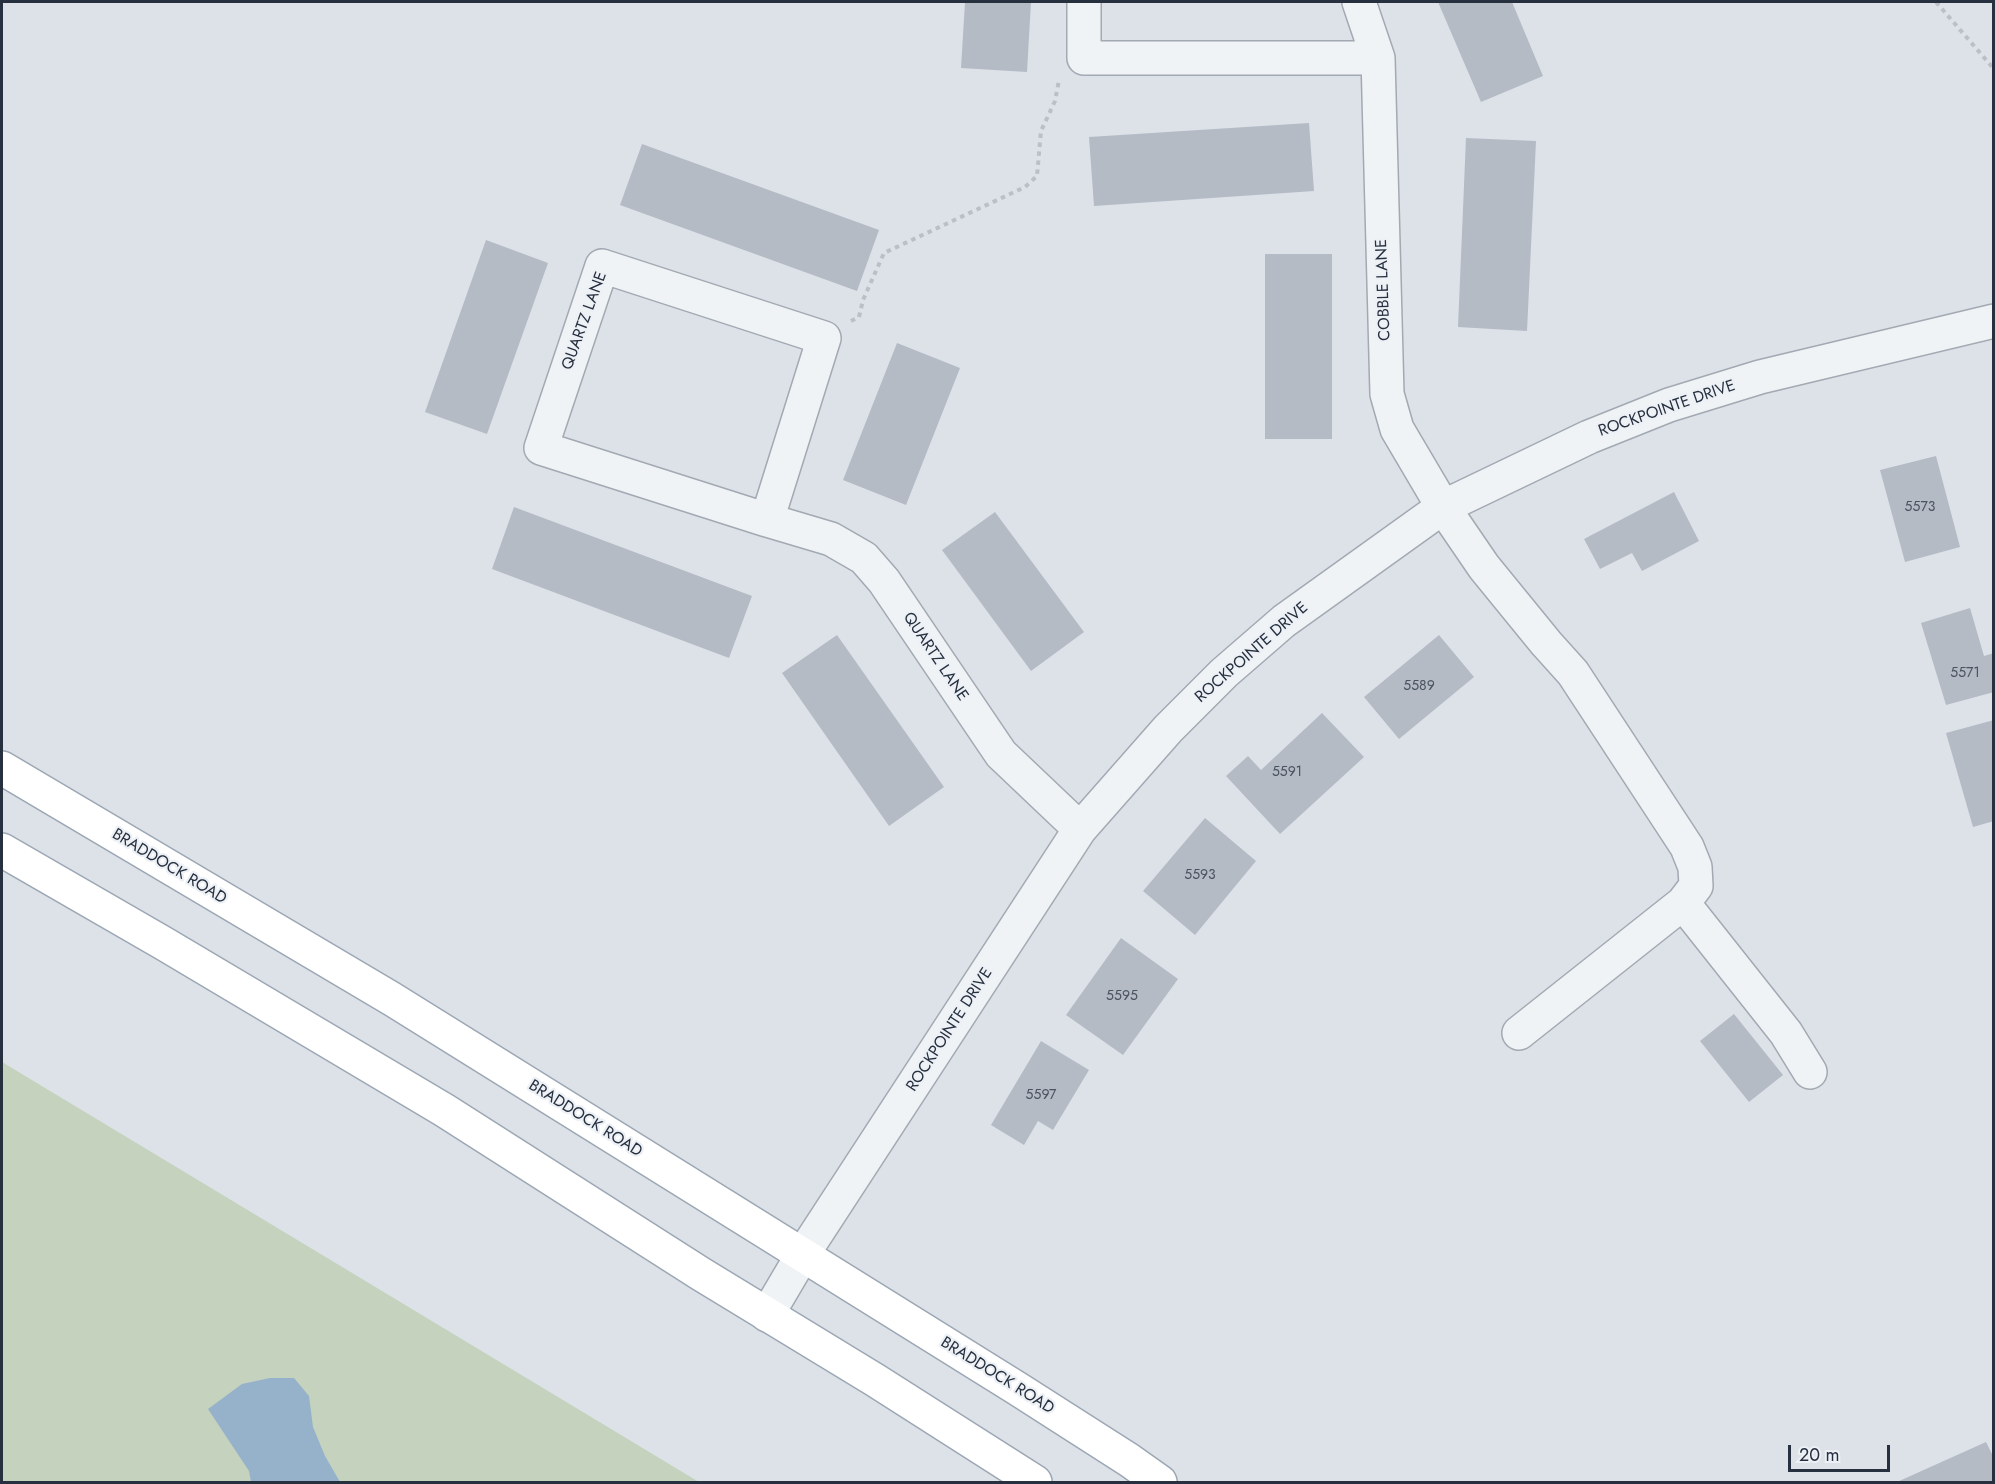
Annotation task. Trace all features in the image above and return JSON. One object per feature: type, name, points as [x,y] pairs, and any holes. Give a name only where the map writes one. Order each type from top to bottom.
[{"type":"main road","name":"BRADDOCK ROAD","points":[[2,768],[392,999],[1018,1389],[1160,1482]]},
{"type":"main road","points":[[2,850],[444,1110],[1035,1482]]},
{"type":"street","points":[[1084,2],[1084,58],[1378,58]]},
{"type":"street","name":"COBBLE LANE","points":[[1359,2],[1378,58],[1387,394],[1397,429],[1443,507],[1484,567],[1573,673],[1687,848],[1695,867],[1696,886],[1683,903]]},
{"type":"street","name":"QUARTZ LANE","points":[[824,338],[602,266],[541,448],[831,539],[864,558],[884,581],[1001,754],[1080,829]]},
{"type":"street","name":"ROCKPOINTE DRIVE","points":[[767,1315],[803,1254],[1080,829],[1168,729],[1224,673],[1284,621],[1443,507],[1589,437],[1669,405],[1760,377],[1994,321]]},
{"type":"street","points":[[767,519],[824,338]]},
{"type":"street","points":[[1519,1034],[1683,903],[1786,1033],[1810,1072]]},
{"type":"path","points":[[1936,2],[1994,69]]},
{"type":"path","points":[[824,338],[858,317],[884,253],[1025,187],[1033,181],[1037,176],[1041,131],[1054,101],[1059,78],[1084,58]]},
{"type":"green space","points":[[2,1062],[699,1482],[2,1482]]},
{"type":"water","points":[[270,1378],[294,1378],[309,1396],[313,1427],[325,1456],[340,1482],[251,1482],[249,1471],[208,1409],[242,1384]]},
{"type":"building","points":[[965,2],[1031,2],[1027,72],[961,68]]},
{"type":"building","points":[[1438,2],[1512,2],[1543,76],[1481,102]]},
{"type":"building","points":[[1309,123],[1314,191],[1094,206],[1089,137]]},
{"type":"building","points":[[1466,138],[1536,141],[1527,331],[1458,327]]},
{"type":"building","points":[[642,144],[879,230],[857,291],[620,205]]},
{"type":"building","points":[[486,240],[548,263],[487,434],[425,412]]},
{"type":"building","points":[[1265,254],[1332,254],[1332,439],[1265,439]]},
{"type":"building","points":[[897,343],[960,368],[906,505],[843,480]]},
{"type":"building","points":[[1936,456],[1960,547],[1905,562],[1880,470]]},
{"type":"building","points":[[1674,492],[1699,541],[1642,571],[1632,553],[1600,569],[1584,539]]},
{"type":"building","points":[[514,507],[752,596],[729,658],[492,569]]},
{"type":"building","points":[[995,512],[1084,632],[1031,671],[942,550]]},
{"type":"building","points":[[1970,608],[1984,656],[1994,653],[1994,692],[1946,705],[1921,623]]},
{"type":"building","points":[[837,635],[944,787],[889,826],[782,673]]},
{"type":"building","points":[[1439,635],[1474,677],[1399,739],[1364,697]]},
{"type":"building","points":[[1322,713],[1364,757],[1280,834],[1226,776],[1248,756],[1261,770]]},
{"type":"building","points":[[1994,720],[1994,821],[1973,827],[1946,733]]},
{"type":"building","points":[[1205,818],[1256,861],[1195,935],[1143,891]]},
{"type":"building","points":[[1121,938],[1178,979],[1123,1055],[1066,1015]]},
{"type":"building","points":[[1734,1014],[1783,1075],[1749,1102],[1700,1041]]},
{"type":"building","points":[[1041,1041],[1089,1070],[1053,1130],[1038,1121],[1024,1145],[991,1125]]},
{"type":"building","points":[[1986,1442],[1994,1458],[1994,1482],[1897,1482]]}]
